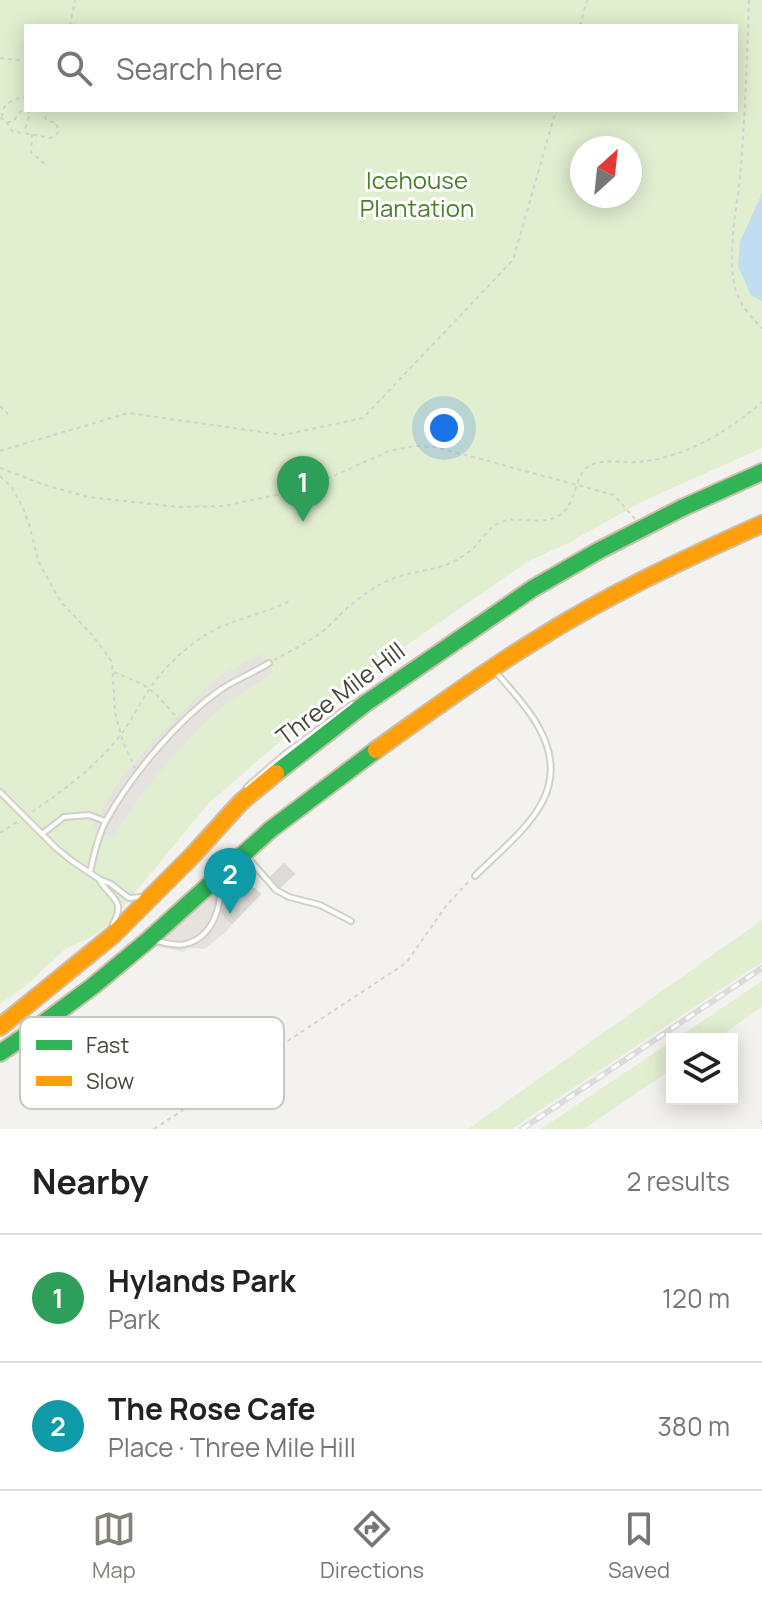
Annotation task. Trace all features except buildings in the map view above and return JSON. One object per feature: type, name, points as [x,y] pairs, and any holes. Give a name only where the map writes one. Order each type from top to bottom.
[{"type":"highway","name":"Three Mile Hill","points":[[6,1022],[91,954],[133,916],[241,802],[328,731],[532,589],[682,508],[762,472]]},
{"type":"highway","points":[[52,1017],[149,940],[243,853],[312,796],[492,667],[635,584],[762,524]]},
{"type":"highway","points":[[0,1053],[20,1039]]},
{"type":"lane","points":[[371,691],[428,659]]},
{"type":"lane","points":[[90,872],[105,821],[138,773],[199,706],[269,663]]},
{"type":"lane","points":[[475,876],[537,812],[551,782],[552,770],[538,727],[492,667]]},
{"type":"lane","points":[[245,789],[285,754],[361,698]]},
{"type":"lane","points":[[0,792],[72,861],[99,879],[129,898],[154,892]]},
{"type":"lane","points":[[193,855],[235,798]]},
{"type":"lane","points":[[42,834],[64,817],[89,815],[105,821]]},
{"type":"lane","points":[[243,853],[276,890],[289,897],[320,905],[351,921]]},
{"type":"lane","points":[[149,940],[188,944],[210,927],[220,902],[218,876]]},
{"type":"lane","points":[[99,879],[118,901],[119,910],[111,926]]},
{"type":"lane","points":[[6,1022],[88,947]]},
{"type":"path","points":[[70,24],[75,0]]},
{"type":"path","points":[[581,24],[587,0]]},
{"type":"path","points":[[749,0],[741,167],[732,239],[733,278],[743,308],[762,328]]},
{"type":"path","points":[[0,58],[24,61]]},
{"type":"path","points":[[24,98],[2,108],[1,118],[12,131],[51,138],[55,136],[59,132],[56,123],[46,120],[44,112]]},
{"type":"path","points":[[7,123],[24,111]]},
{"type":"path","points":[[24,133],[30,118],[28,112]]},
{"type":"path","points":[[0,451],[128,413],[283,435],[363,418],[513,260],[555,112]]},
{"type":"path","points":[[32,134],[31,152],[46,165]]},
{"type":"path","points":[[269,663],[322,632],[358,598],[381,584],[446,565],[461,557],[497,523],[509,520],[542,521],[557,517],[566,510],[583,472],[589,466],[675,455],[720,433],[762,402]]},
{"type":"path","points":[[0,406],[8,414]]},
{"type":"path","points":[[0,468],[88,497],[179,507],[224,506],[304,489],[379,455],[415,446],[434,447],[614,495],[626,512]]},
{"type":"path","points":[[0,476],[12,488],[23,508],[39,563],[56,594],[112,662],[115,712],[127,754],[138,773]]},
{"type":"path","points":[[0,833],[64,790],[111,746],[169,665],[208,632],[290,601]]},
{"type":"path","points":[[113,671],[149,689],[181,723]]},
{"type":"path","points":[[284,1043],[406,963],[446,906],[475,876]]},
{"type":"path","points":[[154,1129],[184,1109]]},
{"type":"path","points":[[762,1120],[762,1125]]},
{"type":"green space","name":"Icehouse Plantation","points":[[0,0],[762,0],[762,448],[643,501],[527,562],[391,656],[299,725],[208,804],[110,923],[95,935],[65,949],[23,988],[0,1004]]},
{"type":"green space","points":[[762,920],[762,962],[512,1129],[468,1129]]},
{"type":"green space","points":[[762,981],[762,1007],[725,1033],[685,1033]]},
{"type":"green space","points":[[666,1045],[666,1073],[584,1129],[541,1129]]},
{"type":"shaded area","points":[[261,654],[274,673],[230,700],[200,727],[147,787],[113,838],[92,828],[114,788],[148,746],[216,678]]},
{"type":"shaded area","points":[[225,875],[228,905],[221,912],[232,923],[228,930],[205,949],[188,948],[183,952],[147,947]]},
{"type":"water","points":[[762,193],[762,301],[751,295],[738,266],[740,242]]},
{"type":"railway","points":[[522,1129],[762,968]]},
{"type":"traffic: fast","points":[[276,773],[366,703],[532,589],[682,508],[762,472]]},
{"type":"traffic: fast","points":[[51,1017],[146,942],[270,830],[376,750]]},
{"type":"traffic: fast","points":[[0,1053],[20,1039]]},
{"type":"traffic: slow","points":[[376,750],[473,681],[560,625],[645,579],[762,524]]},
{"type":"traffic: slow","points":[[0,1027],[113,935],[241,802],[276,773]]},
{"type":"place","name":"Hylands Park","points":[[303,522]]},
{"type":"place","name":"The Rose Cafe","points":[[230,914]]}]
